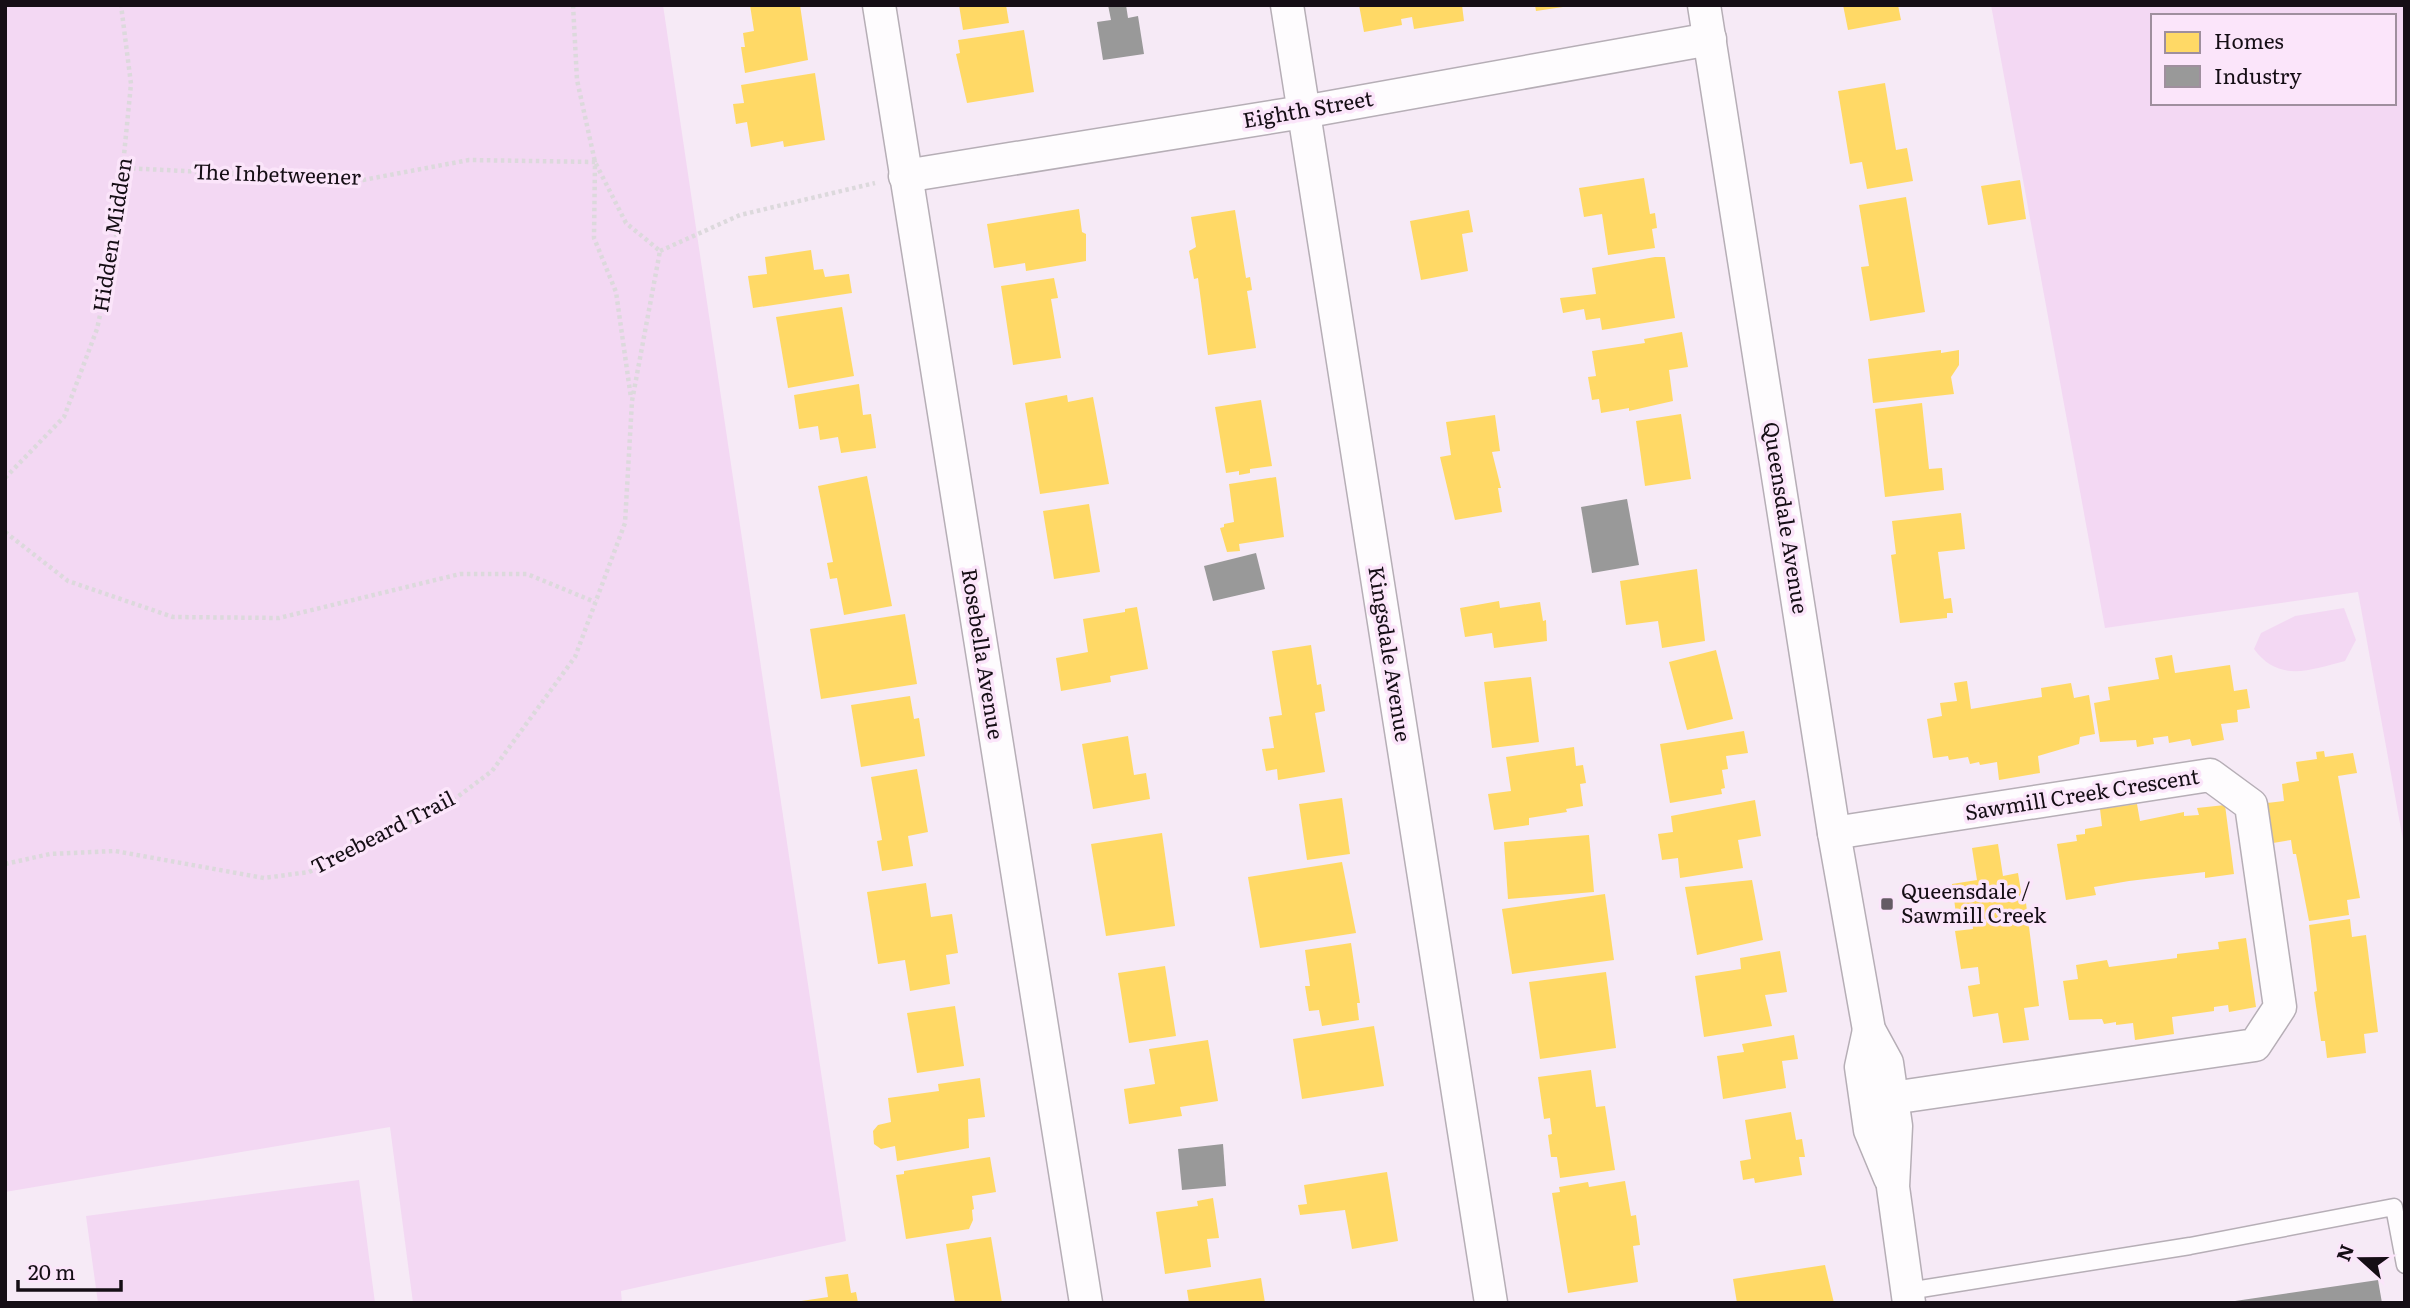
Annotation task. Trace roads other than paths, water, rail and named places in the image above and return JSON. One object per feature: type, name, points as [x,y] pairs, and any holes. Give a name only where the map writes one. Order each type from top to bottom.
[{"type":"street","name":"Rosebella Avenue","points":[[879,5],[1086,1303]]},
{"type":"street","name":"Kingsdale Avenue","points":[[1287,5],[1492,1303]]},
{"type":"street","name":"Queensdale Avenue","points":[[1704,5],[1834,833],[1869,1030],[1887,1063],[1896,1126],[1893,1186],[1909,1297]]},
{"type":"street","name":"Eighth Street","points":[[905,176],[1303,112],[1710,39]]},
{"type":"street","name":"Sawmill Creek Crescent","points":[[1834,833],[2210,775],[2251,805],[2280,1007],[2255,1045],[1892,1098]]},
{"type":"street","name":"Queensdale Avenue","points":[[1869,1030],[1861,1067],[1870,1130],[1893,1186]]},
{"type":"lane","points":[[1909,1297],[2394,1207],[2405,1265]]},
{"type":"place","name":"Queensdale / Sawmill Creek","points":[[1887,904]]}]
